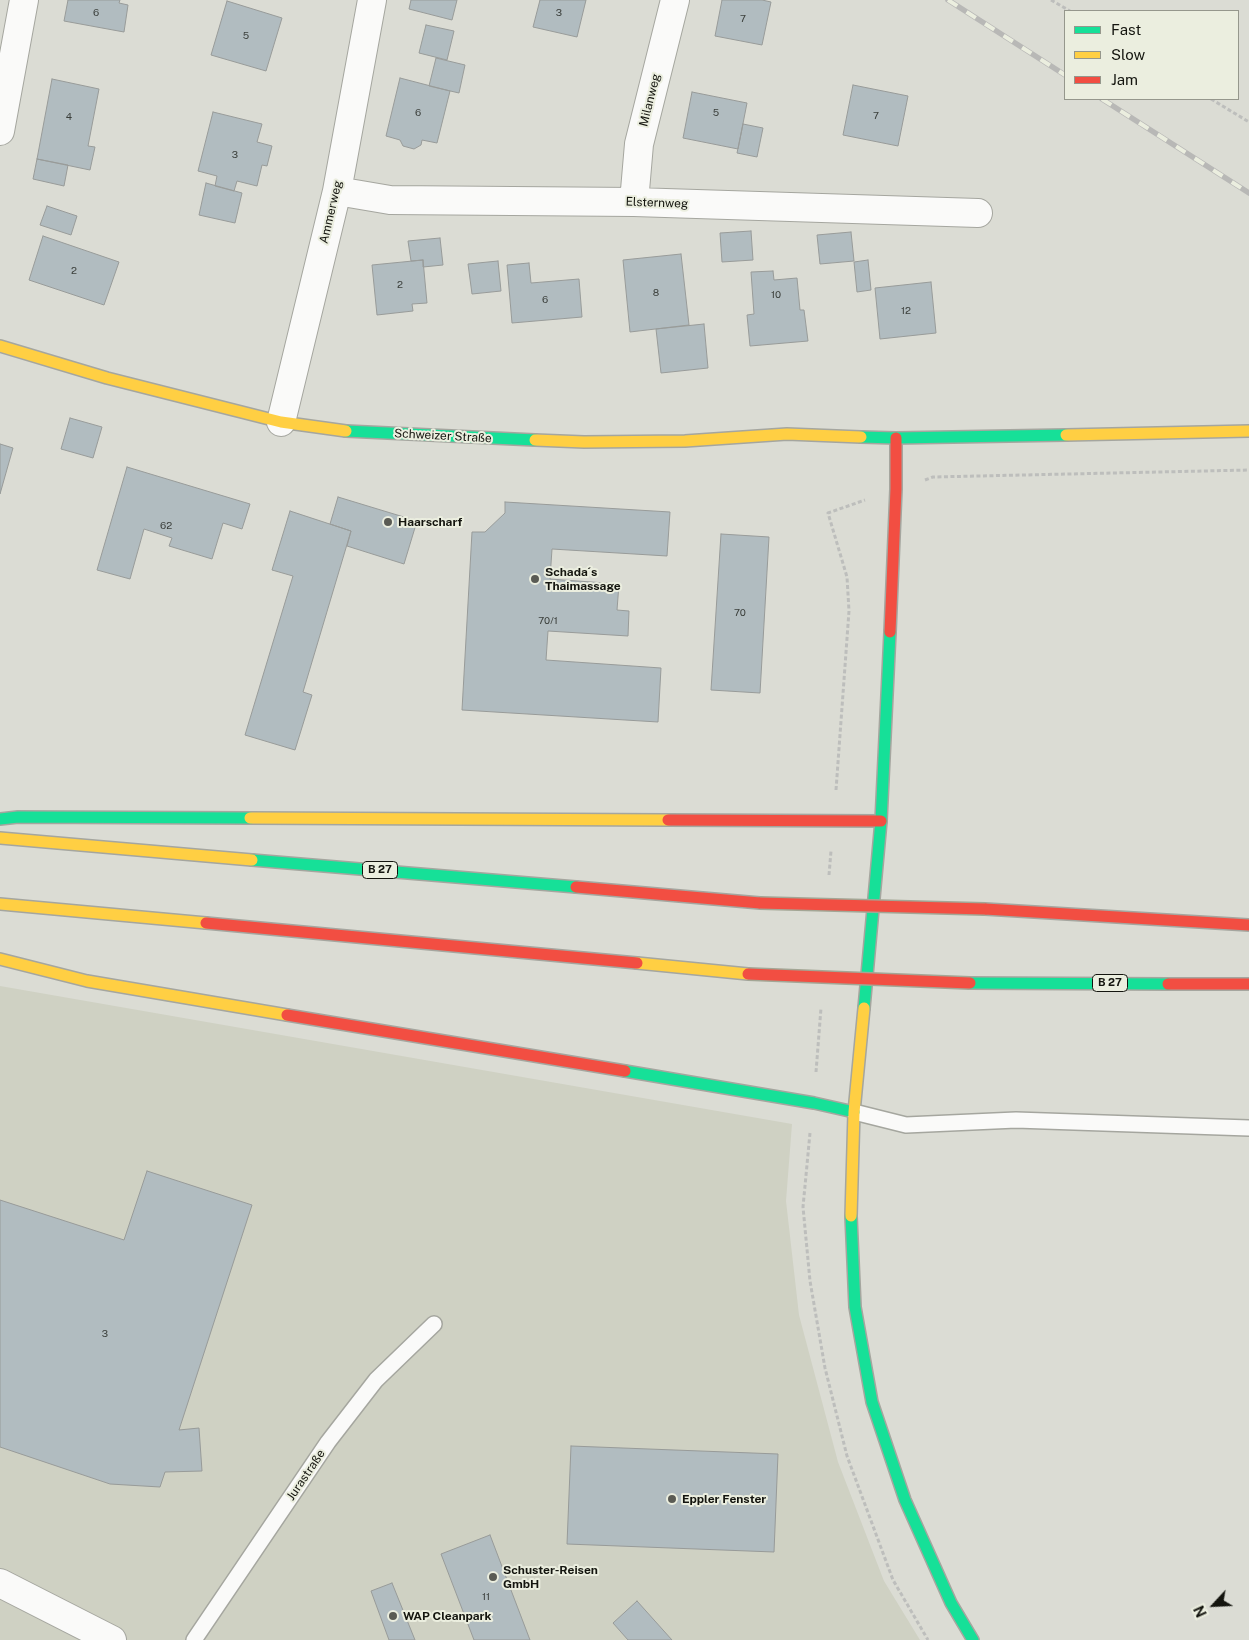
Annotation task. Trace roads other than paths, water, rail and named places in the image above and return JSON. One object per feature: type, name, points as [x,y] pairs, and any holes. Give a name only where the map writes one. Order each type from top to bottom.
[{"type":"main road","name":"Schweizer Straße","points":[[0,346],[107,378],[281,422],[341,431],[575,441],[685,440],[787,434],[896,438],[1249,431]]},
{"type":"main road","points":[[896,438],[896,489],[881,821],[854,1112],[851,1225],[855,1307],[872,1402],[905,1500],[951,1603],[973,1640]]},
{"type":"main road","points":[[0,818],[881,821]]},
{"type":"main road","name":"B 27","points":[[0,838],[760,903],[985,909],[1249,925]]},
{"type":"main road","name":"B 27","points":[[0,904],[748,974],[970,983],[1249,984]]},
{"type":"main road","points":[[0,958],[87,981],[814,1103],[854,1112]]},
{"type":"street","points":[[0,131],[24,0]]},
{"type":"street","name":"Ammerweg","points":[[281,422],[337,191],[372,0]]},
{"type":"street","name":"Milanweg","points":[[634,202],[639,144],[675,0]]},
{"type":"street","name":"Elsternweg","points":[[337,191],[390,200],[634,202],[978,213]]},
{"type":"street","points":[[0,1583],[112,1640]]},
{"type":"lane","points":[[854,1112],[906,1126],[1016,1120],[1249,1128]]},
{"type":"lane","name":"Jurastraße","points":[[194,1640],[328,1442],[376,1380],[434,1324]]},
{"type":"railway","points":[[948,0],[1064,74]]},
{"type":"railway","points":[[1104,100],[1249,193]]},
{"type":"place","name":"Haarscharf","points":[[388,522]]},
{"type":"place","name":"Schada´s Thaimassage","points":[[535,579]]},
{"type":"place","name":"Eppler Fenster","points":[[672,1499]]},
{"type":"place","name":"Schuster-Reisen GmbH","points":[[493,1577]]},
{"type":"place","name":"WAP Cleanpark","points":[[393,1616]]}]
